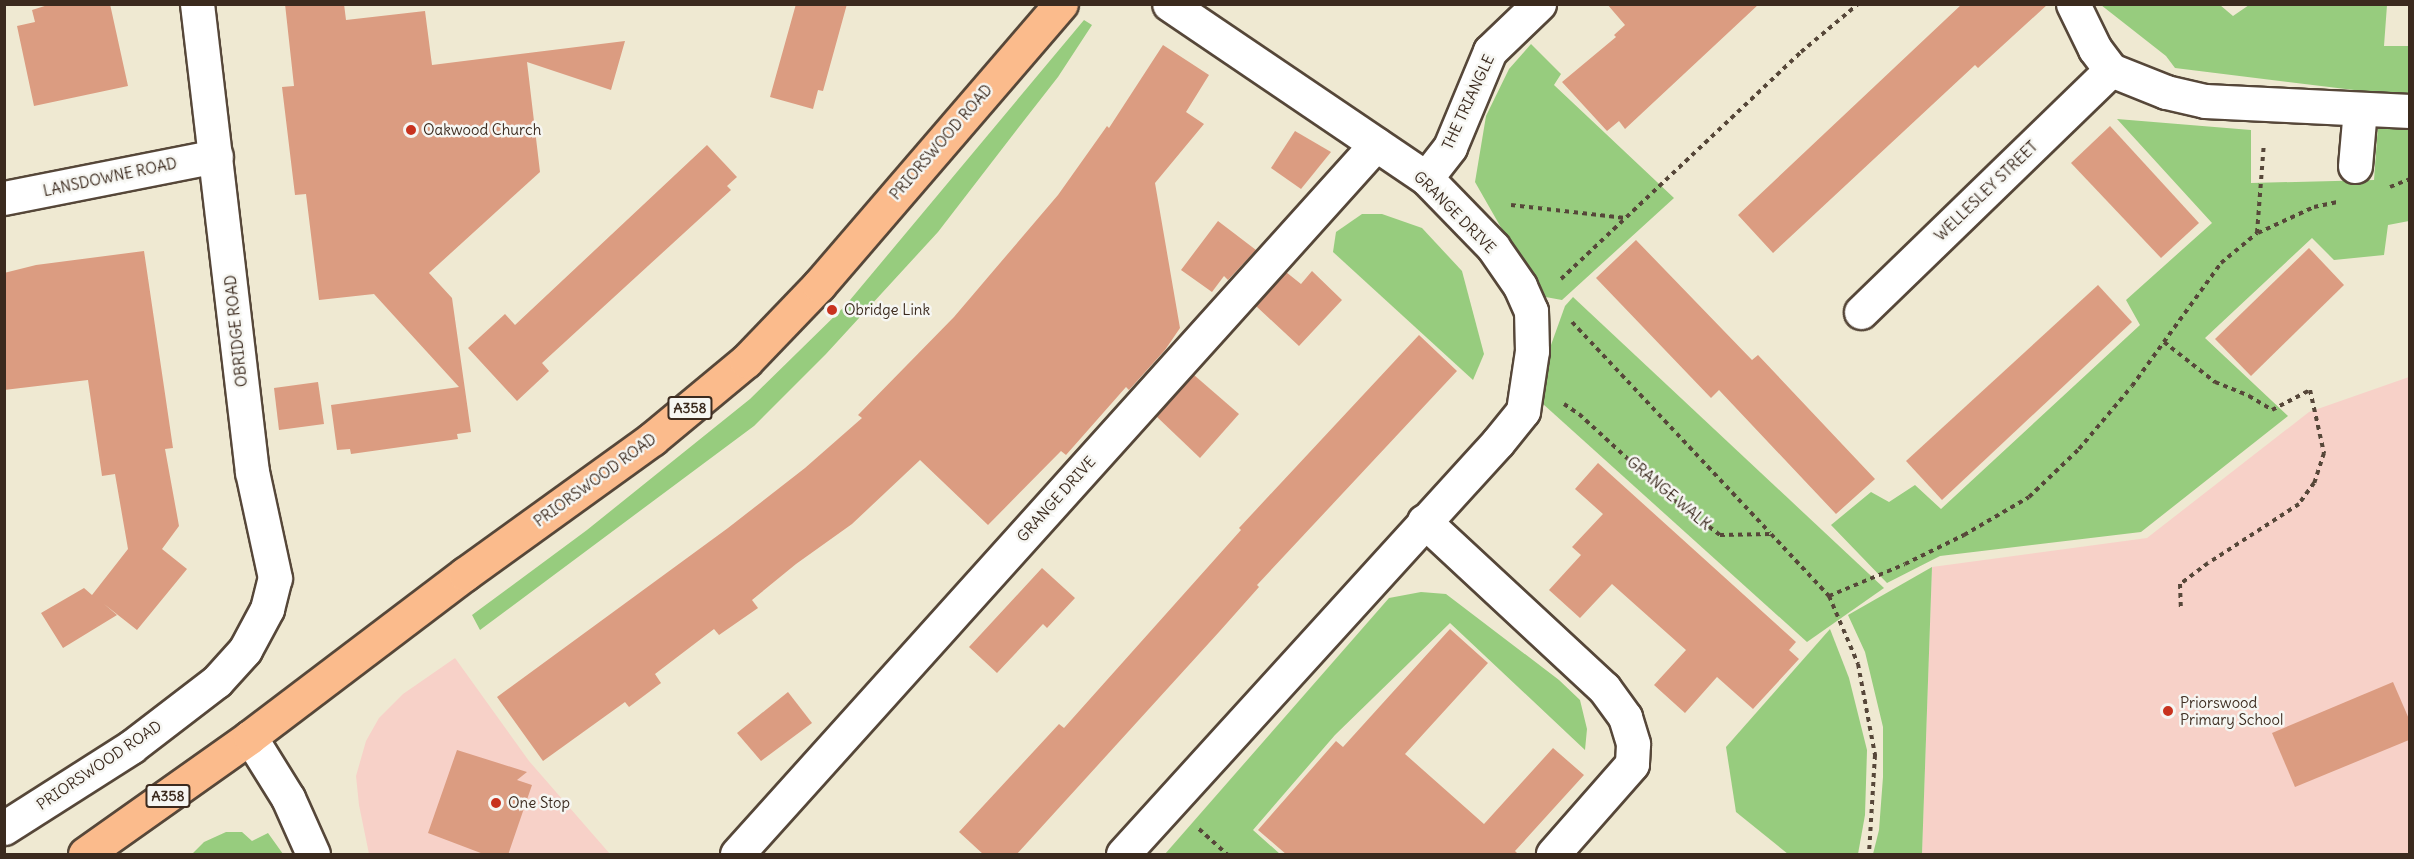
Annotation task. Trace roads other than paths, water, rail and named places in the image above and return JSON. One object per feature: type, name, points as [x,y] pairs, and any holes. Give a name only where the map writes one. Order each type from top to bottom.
[{"type":"main road","name":"PRIORSWOOD ROAD","points":[[85,855],[250,737],[465,574],[652,439],[746,361],[819,285],[1061,4]]},
{"type":"street","name":"OBRIDGE ROAD","points":[[197,4],[252,472],[275,578],[267,609],[245,650]]},
{"type":"street","name":"GRANGE DRIVE","points":[[1123,855],[1523,411],[1532,351],[1542,308],[1520,286],[1493,247],[1435,187],[1376,144],[1169,4]]},
{"type":"street","name":"THE TRIANGLE","points":[[1435,187],[1490,51],[1539,4]]},
{"type":"street","points":[[2073,4],[2095,48],[2111,70],[2166,92],[2205,100],[2409,111]]},
{"type":"street","name":"WELLESLEY STREET","points":[[1861,312],[2111,70]]},
{"type":"street","points":[[2355,166],[2360,109]]},
{"type":"street","name":"GRANGE DRIVE","points":[[737,855],[1376,144]]},
{"type":"street","name":"LANSDOWNE ROAD","points":[[4,198],[216,156]]},
{"type":"street","points":[[1424,521],[1604,688],[1625,717],[1633,744],[1632,764],[1553,855]]},
{"type":"street","name":"PRIORSWOOD ROAD","points":[[4,828],[131,747],[217,681],[245,650]]},
{"type":"street","points":[[250,737],[288,798],[313,855]]},
{"type":"place","name":"Oakwood Church","points":[[411,130]]},
{"type":"place","name":"Obridge Link","points":[[832,310]]},
{"type":"place","name":"Priorswood Primary School","points":[[2168,711]]},
{"type":"place","name":"One Stop","points":[[496,803]]}]
